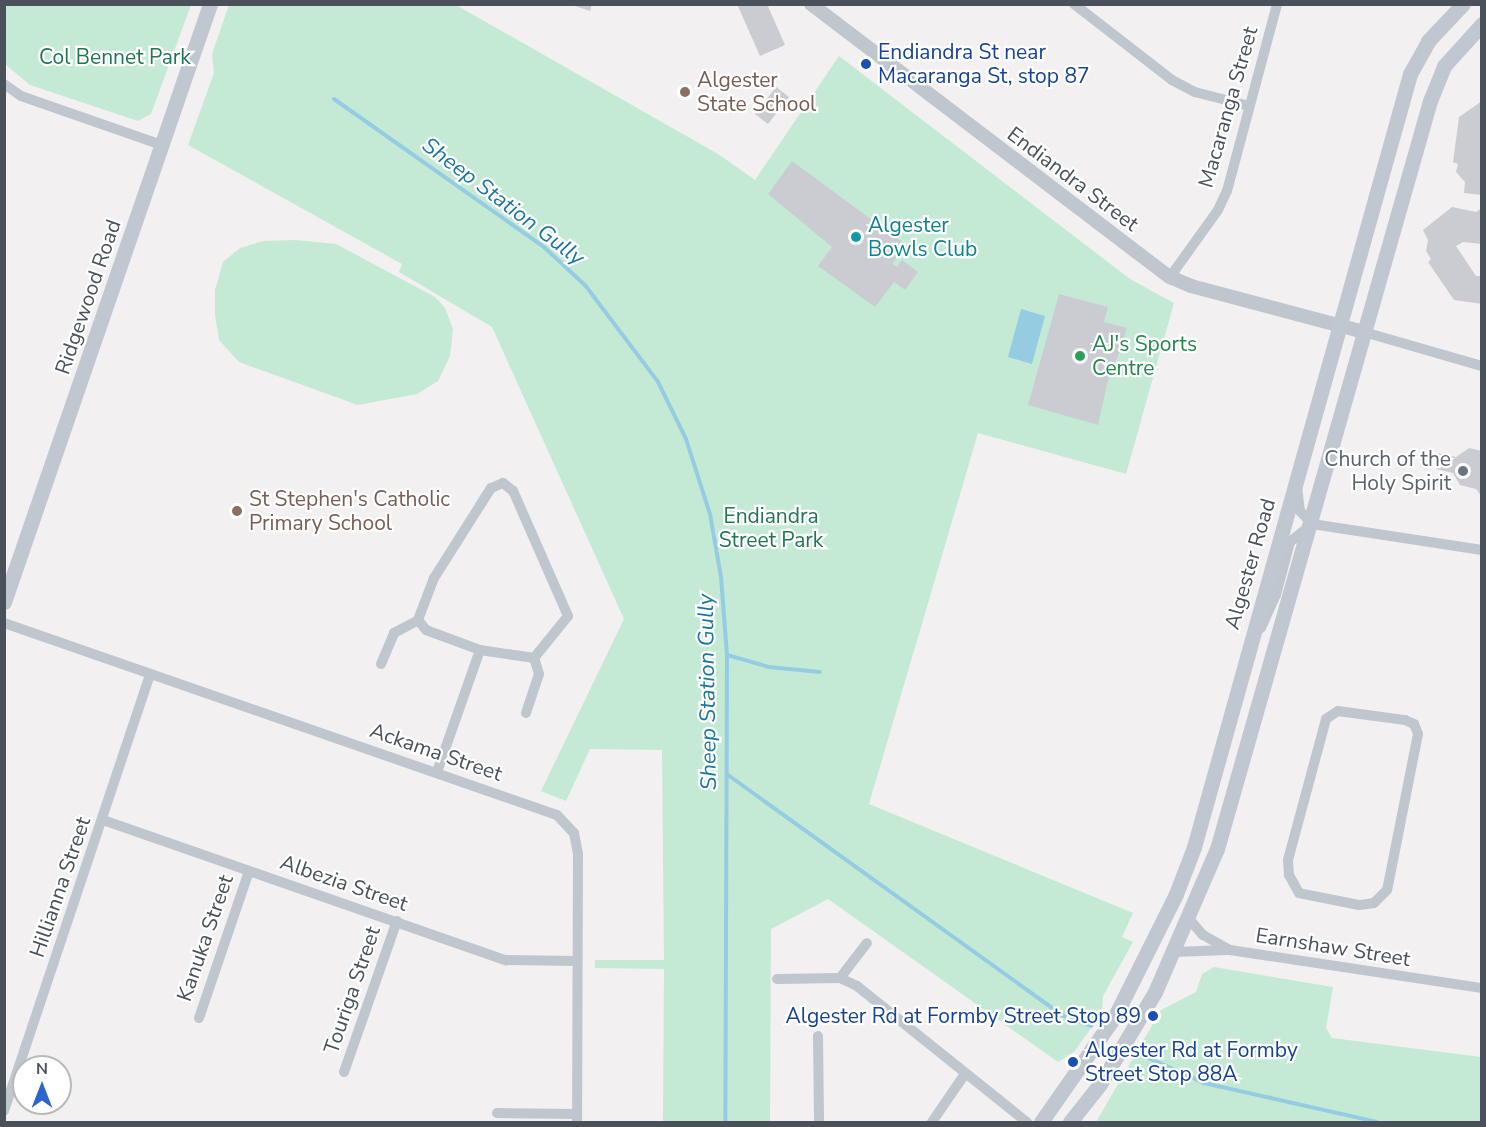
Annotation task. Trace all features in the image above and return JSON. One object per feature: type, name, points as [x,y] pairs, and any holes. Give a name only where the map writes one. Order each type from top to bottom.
[{"type":"main road","name":"Ridgewood Road","points":[[4,602],[210,4]]},
{"type":"main road","name":"Algester Road","points":[[1041,1122],[1093,1052],[1157,939],[1194,847],[1410,74],[1428,41],[1463,4]]},
{"type":"main road","points":[[1070,1122],[1100,1084],[1155,992],[1189,919],[1217,849],[1312,524],[1430,100],[1444,66],[1482,24]]},
{"type":"street","name":"Endiandra Street","points":[[811,4],[1170,277],[1191,286],[1364,332]]},
{"type":"street","points":[[1074,4],[1173,80],[1195,92],[1249,106]]},
{"type":"street","name":"Macaranga Street","points":[[1170,277],[1218,210],[1227,191],[1277,4]]},
{"type":"street","points":[[5,84],[21,96],[162,145]]},
{"type":"street","points":[[1364,332],[1482,366]]},
{"type":"street","points":[[1297,479],[1300,510],[1312,524],[1482,550]]},
{"type":"street","points":[[381,664],[394,633],[418,620],[434,578],[491,488],[503,483],[513,491],[566,607],[564,624],[534,658]]},
{"type":"street","points":[[1244,663],[1276,596],[1290,542],[1312,524]]},
{"type":"street","points":[[418,620],[426,630],[480,650],[534,658]]},
{"type":"street","name":"Ackama Street","points":[[4,623],[557,815],[574,833],[578,854],[577,1118]]},
{"type":"street","points":[[437,772],[480,650]]},
{"type":"street","points":[[526,713],[539,675],[534,658]]},
{"type":"street","name":"Hillianna Street","points":[[4,1111],[150,675]]},
{"type":"street","points":[[1338,711],[1405,720],[1414,724],[1418,734],[1386,890],[1374,903],[1359,905],[1299,893],[1289,875],[1288,860],[1326,719],[1338,711]]},
{"type":"street","name":"Albezia Street","points":[[103,820],[506,960],[576,961]]},
{"type":"street","name":"Kanuka Street","points":[[199,1018],[249,871]]},
{"type":"street","name":"Earnshaw Street","points":[[1189,919],[1203,935],[1230,950],[1482,988]]},
{"type":"street","name":"Touriga Street","points":[[344,1072],[396,921]]},
{"type":"street","points":[[840,978],[867,943]]},
{"type":"street","points":[[1174,952],[1230,950]]},
{"type":"street","points":[[777,979],[840,978],[857,986],[1027,1122]]},
{"type":"street","points":[[818,1036],[819,1122]]},
{"type":"street","points":[[932,1122],[965,1074]]},
{"type":"street","points":[[497,1113],[577,1118]]},
{"type":"green space","name":"Col Bennet Park","points":[[4,5],[191,5],[151,114],[138,121],[30,85],[5,64]]},
{"type":"green space","name":"Endiandra Street Park","points":[[229,5],[456,5],[718,154],[755,180],[839,56],[1130,279],[1174,303],[1126,474],[978,433],[869,804],[1133,913],[1122,937],[1133,942],[1103,996],[1102,1013],[1074,1052],[1058,1062],[828,899],[771,929],[770,1122],[663,1122],[664,969],[595,968],[595,960],[664,960],[662,750],[590,749],[566,801],[541,791],[624,619],[492,327],[399,272],[402,264],[188,145],[214,73],[212,54]]},
{"type":"green space","points":[[296,240],[336,244],[435,297],[445,308],[453,329],[450,356],[438,381],[417,394],[358,405],[239,362],[219,340],[215,315],[215,290],[223,262],[240,248],[263,241]]},
{"type":"green space","points":[[1214,967],[1333,987],[1326,1028],[1332,1038],[1481,1057],[1481,1122],[1096,1122],[1161,1010],[1196,992],[1202,974]]},
{"type":"water","points":[[1021,309],[1045,316],[1032,364],[1008,357]]},
{"type":"building","points":[[569,4],[592,4],[590,11]]},
{"type":"building","points":[[737,4],[767,4],[785,45],[760,56]]},
{"type":"building","points":[[776,87],[789,97],[768,124],[755,114]]},
{"type":"building","points":[[1482,101],[1482,195],[1464,193],[1465,182],[1456,172],[1458,164],[1453,162],[1459,117]]},
{"type":"building","name":"Algester Bowls Club","points":[[792,161],[906,245],[892,264],[897,267],[902,260],[918,272],[905,290],[894,282],[875,307],[818,266],[832,247],[768,194]]},
{"type":"building","points":[[1452,207],[1476,212],[1482,208],[1482,244],[1463,242],[1456,246],[1476,276],[1482,276],[1482,304],[1454,300],[1428,262],[1431,259],[1426,251],[1428,240],[1423,230]]},
{"type":"building","points":[[1059,294],[1108,307],[1104,322],[1127,328],[1112,374],[1097,370],[1099,362],[1093,361],[1090,371],[1109,376],[1098,425],[1028,405]]},
{"type":"building","name":"Church of the Holy Spirit","points":[[1469,448],[1482,451],[1482,497],[1476,489],[1460,485],[1453,473],[1436,469],[1439,453],[1456,457]]},
{"type":"waterway","name":"Sheep Station Gully","points":[[334,99],[545,248],[585,285],[658,382],[686,439],[710,514],[721,577],[727,655],[725,1122]]},
{"type":"waterway","points":[[727,655],[769,667],[820,672]]},
{"type":"waterway","points":[[728,775],[1064,1016],[1091,1026]]},
{"type":"waterway","points":[[1135,1052],[1204,1083],[1377,1122]]},
{"type":"place","name":"Endiandra St near Macaranga St, stop 87","points":[[866,64]]},
{"type":"place","name":"Algester State School","points":[[685,92]]},
{"type":"place","name":"Algester Bowls Club","points":[[856,237]]},
{"type":"place","name":"AJ's Sports Centre","points":[[1080,356]]},
{"type":"place","name":"Church of the Holy Spirit","points":[[1463,471]]},
{"type":"place","name":"St Stephen's Catholic Primary School","points":[[237,511]]},
{"type":"place","name":"Algester Rd at Formby Street Stop 89","points":[[1153,1016]]},
{"type":"place","name":"Algester Rd at Formby Street Stop 88A","points":[[1073,1062]]}]
